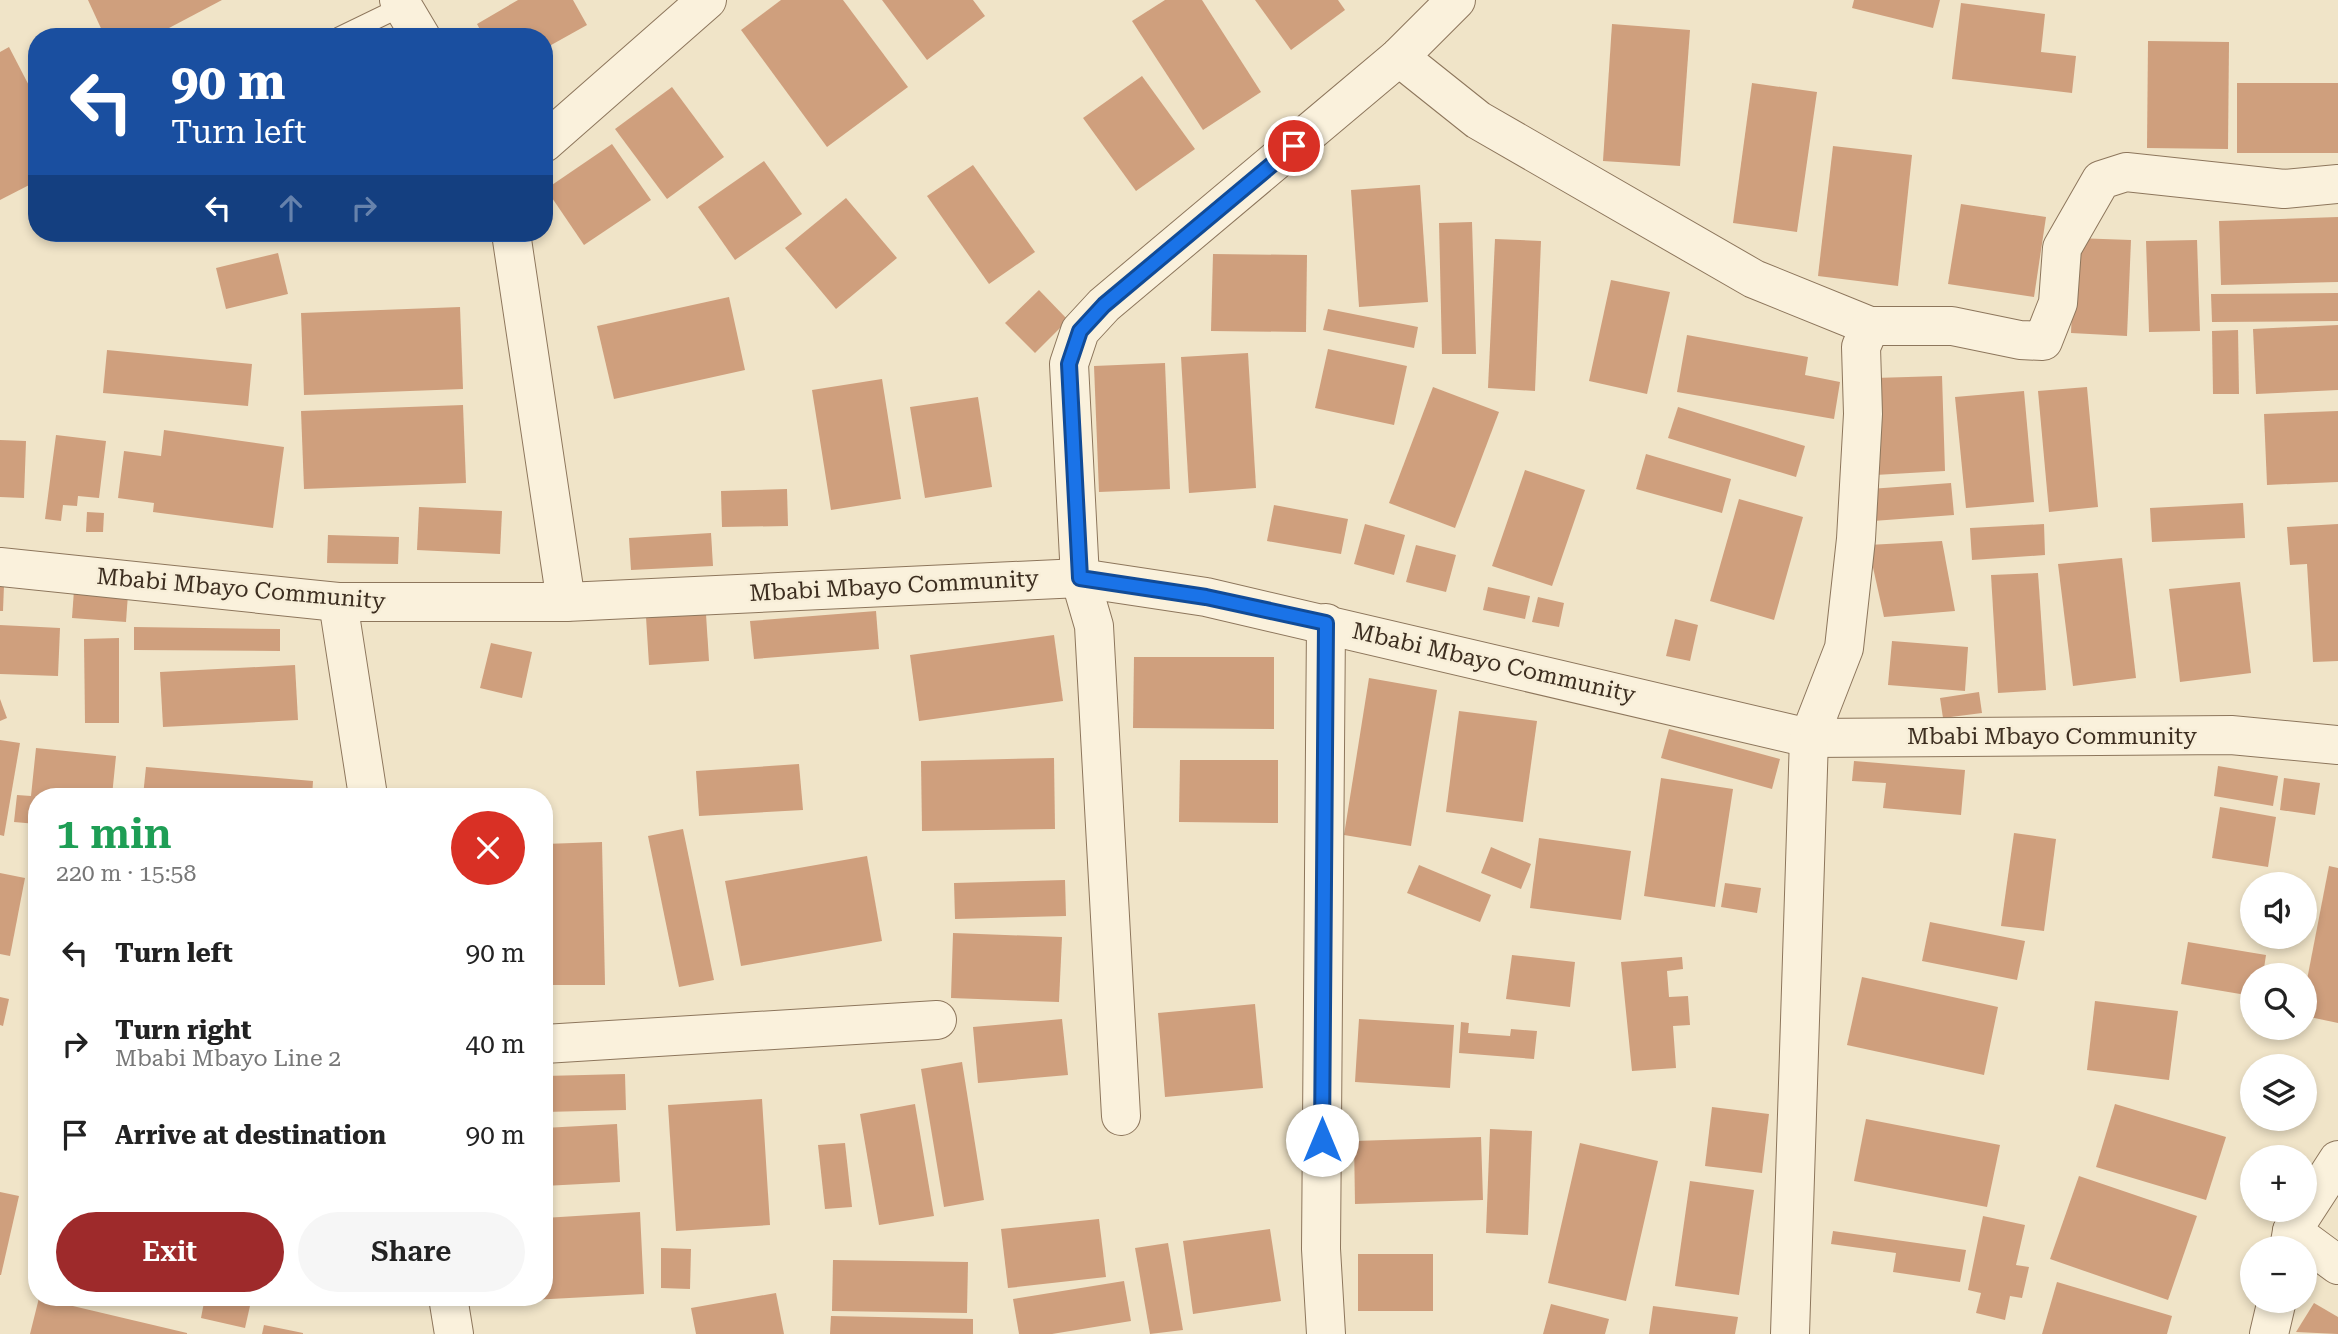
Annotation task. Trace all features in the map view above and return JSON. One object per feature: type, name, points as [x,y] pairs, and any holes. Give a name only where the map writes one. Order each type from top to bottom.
[{"type":"street","points":[[553,136],[707,0]]},
{"type":"street","points":[[1121,1116],[1094,626],[1080,578],[1069,364],[1080,331],[1104,305],[1399,57],[1456,0]]},
{"type":"street","points":[[1399,57],[1478,120],[1754,279],[1870,326],[1952,326],[2020,341],[2043,341],[2058,303],[2062,248],[2101,180],[2126,172],[2284,189],[2338,184]]},
{"type":"street","points":[[512,242],[566,602]]},
{"type":"street","points":[[1790,1334],[1809,738],[1844,648],[1856,540],[1862,442],[1861,347],[1870,326]]},
{"type":"street","name":"Mbabi Mbayo Community","points":[[0,567],[338,602],[566,602],[1080,578],[1206,597],[1326,623],[1809,738],[2231,735],[2338,745]]},
{"type":"street","points":[[338,602],[367,788]]},
{"type":"street","points":[[1326,623],[1321,1249],[1326,1334]]},
{"type":"street","points":[[553,1043],[937,1020]]},
{"type":"street","points":[[2292,1236],[2338,1160]]},
{"type":"street","points":[[2317,1254],[2338,1265]]},
{"type":"street","points":[[449,1306],[454,1334]]},
{"type":"street","points":[[2269,1334],[2274,1313]]},
{"type":"lane","points":[[366,28],[408,14]]},
{"type":"building","points":[[88,0],[222,0],[169,28],[101,28]]},
{"type":"building","points":[[518,0],[573,0],[587,25],[553,44],[553,28],[479,28],[477,24]]},
{"type":"building","points":[[781,0],[843,0],[908,87],[827,147],[741,30]]},
{"type":"building","points":[[882,0],[973,0],[985,16],[927,60]]},
{"type":"building","points":[[1165,0],[1202,0],[1261,92],[1203,130],[1132,21]]},
{"type":"building","points":[[1255,0],[1338,0],[1345,10],[1291,50]]},
{"type":"building","points":[[1854,0],[1940,0],[1933,28],[1852,8]]},
{"type":"building","points":[[1961,3],[2045,14],[2041,52],[2076,56],[2072,93],[1952,79]]},
{"type":"building","points":[[1612,24],[1690,30],[1680,166],[1603,161]]},
{"type":"building","points":[[2148,41],[2229,42],[2228,149],[2147,148]]},
{"type":"building","points":[[9,47],[28,84],[28,186],[0,200],[0,52]]},
{"type":"building","points":[[1142,76],[1195,149],[1136,191],[1083,118]]},
{"type":"building","points":[[1752,83],[1817,92],[1797,232],[1733,223]]},
{"type":"building","points":[[2237,83],[2338,83],[2338,153],[2237,153]]},
{"type":"building","points":[[672,87],[724,157],[667,199],[615,129]]},
{"type":"building","points":[[612,144],[651,200],[584,245],[553,199],[553,184]]},
{"type":"building","points":[[1833,146],[1912,155],[1898,286],[1818,276]]},
{"type":"building","points":[[764,161],[802,214],[735,260],[698,207]]},
{"type":"building","points":[[973,165],[1035,252],[989,284],[927,196]]},
{"type":"building","points":[[1420,185],[1428,302],[1359,307],[1351,190]]},
{"type":"building","points":[[846,198],[897,258],[836,309],[785,248]]},
{"type":"building","points":[[1961,204],[2046,217],[2034,297],[1948,284]]},
{"type":"building","points":[[2338,217],[2338,282],[2221,285],[2219,221]]},
{"type":"building","points":[[1472,222],[1476,354],[1442,354],[1439,223]]},
{"type":"building","points":[[2075,238],[2131,240],[2127,336],[2071,333]]},
{"type":"building","points":[[1495,239],[1541,241],[1535,391],[1488,388]]},
{"type":"building","points":[[2197,240],[2200,331],[2149,332],[2146,241]]},
{"type":"building","points":[[278,253],[288,294],[226,309],[216,268]]},
{"type":"building","points":[[1213,254],[1307,255],[1306,332],[1211,331]]},
{"type":"building","points":[[1611,280],[1670,292],[1647,394],[1589,381]]},
{"type":"building","points":[[1039,290],[1068,320],[1035,353],[1005,323]]},
{"type":"building","points":[[2338,293],[2338,321],[2212,322],[2211,294]]},
{"type":"building","points":[[729,297],[745,370],[614,399],[597,326]]},
{"type":"building","points":[[460,307],[463,389],[304,395],[301,313]]},
{"type":"building","points":[[1328,309],[1418,327],[1414,348],[1323,330]]},
{"type":"building","points":[[2338,325],[2338,390],[2256,394],[2253,329]]},
{"type":"building","points":[[2238,330],[2239,394],[2213,394],[2212,331]]},
{"type":"building","points":[[1687,335],[1808,357],[1805,375],[1840,382],[1834,419],[1677,392]]},
{"type":"building","points":[[1328,349],[1407,366],[1394,425],[1315,408]]},
{"type":"building","points":[[107,350],[252,364],[248,406],[103,393]]},
{"type":"building","points":[[1248,353],[1256,488],[1189,493],[1181,357]]},
{"type":"building","points":[[1165,363],[1170,489],[1099,492],[1094,366]]},
{"type":"building","points":[[1942,376],[1945,471],[1875,475],[1874,378]]},
{"type":"building","points":[[882,379],[901,499],[831,510],[812,390]]},
{"type":"building","points":[[1433,387],[1499,412],[1455,528],[1389,503]]},
{"type":"building","points":[[2087,387],[2098,507],[2049,512],[2038,391]]},
{"type":"building","points":[[2024,391],[2034,502],[1966,508],[1955,397]]},
{"type":"building","points":[[978,397],[992,487],[925,498],[910,407]]},
{"type":"building","points":[[463,405],[466,483],[304,489],[301,411]]},
{"type":"building","points":[[1678,407],[1805,446],[1796,477],[1668,438]]},
{"type":"building","points":[[2338,411],[2338,482],[2267,485],[2264,414]]},
{"type":"building","points":[[164,430],[284,447],[273,528],[153,512],[154,503],[118,498],[124,451],[161,456]]},
{"type":"building","points":[[56,435],[106,441],[99,498],[78,496],[77,506],[63,505],[61,521],[45,519]]},
{"type":"building","points":[[0,440],[26,441],[24,498],[0,497]]},
{"type":"building","points":[[1646,454],[1731,479],[1722,513],[1636,489]]},
{"type":"building","points":[[1525,470],[1585,490],[1552,586],[1492,566]]},
{"type":"building","points":[[1951,483],[1954,515],[1873,521],[1870,489]]},
{"type":"building","points":[[787,489],[788,526],[722,527],[721,491]]},
{"type":"building","points":[[1739,499],[1803,517],[1774,620],[1710,601]]},
{"type":"building","points":[[2243,503],[2245,538],[2152,542],[2150,508]]},
{"type":"building","points":[[1274,505],[1348,519],[1341,554],[1267,541]]},
{"type":"building","points":[[419,507],[502,511],[500,554],[417,550]]},
{"type":"building","points":[[87,512],[104,513],[103,532],[86,532]]},
{"type":"building","points":[[1365,524],[1405,535],[1394,575],[1354,564]]},
{"type":"building","points":[[2044,524],[2045,555],[1972,560],[1970,528]]},
{"type":"building","points":[[2338,524],[2338,661],[2313,662],[2307,564],[2290,565],[2287,527]]},
{"type":"building","points":[[711,533],[713,566],[631,570],[629,538]]},
{"type":"building","points":[[328,535],[399,537],[398,564],[327,563]]},
{"type":"building","points":[[1942,541],[1955,611],[1884,617],[1868,545]]},
{"type":"building","points":[[1416,545],[1456,555],[1446,592],[1406,582]]},
{"type":"building","points":[[2122,558],[2136,678],[2073,686],[2058,564]]},
{"type":"building","points":[[2038,573],[2046,690],[1998,693],[1991,575]]},
{"type":"building","points":[[2240,582],[2251,673],[2180,682],[2169,589]]},
{"type":"building","points":[[0,585],[4,585],[3,611],[0,611]]},
{"type":"building","points":[[1488,587],[1530,596],[1525,619],[1483,610]]},
{"type":"building","points":[[74,590],[128,594],[126,622],[72,618]]},
{"type":"building","points":[[1538,597],[1564,603],[1559,627],[1532,622]]},
{"type":"building","points":[[876,611],[879,649],[754,659],[750,621]]},
{"type":"building","points":[[706,614],[709,661],[649,665],[646,617]]},
{"type":"building","points":[[1675,619],[1698,625],[1690,661],[1666,656]]},
{"type":"building","points":[[0,625],[60,628],[58,676],[0,674]]},
{"type":"building","points":[[134,627],[280,629],[280,651],[134,650]]},
{"type":"building","points":[[1054,635],[1063,701],[919,721],[910,655]]},
{"type":"building","points":[[119,638],[119,723],[85,723],[84,639]]},
{"type":"building","points":[[1892,641],[1968,647],[1965,691],[1888,685]]},
{"type":"building","points":[[491,643],[532,652],[522,698],[480,688]]},
{"type":"building","points":[[1134,657],[1274,657],[1274,729],[1133,728]]},
{"type":"building","points":[[295,665],[298,720],[163,727],[160,672]]},
{"type":"building","points":[[1369,678],[1437,690],[1411,846],[1344,835]]},
{"type":"building","points":[[1979,692],[1982,713],[1943,718],[1940,698]]},
{"type":"building","points":[[0,699],[7,718],[0,721]]},
{"type":"building","points":[[1459,711],[1537,721],[1523,822],[1446,812]]},
{"type":"building","points":[[1669,729],[1780,759],[1772,789],[1661,758]]},
{"type":"building","points":[[0,740],[20,743],[4,836],[0,835]]},
{"type":"building","points":[[36,748],[116,756],[113,788],[32,788]]},
{"type":"building","points":[[1054,758],[1055,829],[922,831],[921,761]]},
{"type":"building","points":[[1180,760],[1278,760],[1278,823],[1179,822]]},
{"type":"building","points":[[1854,761],[1965,770],[1961,815],[1883,808],[1886,783],[1852,781]]},
{"type":"building","points":[[799,764],[803,810],[699,816],[696,771]]},
{"type":"building","points":[[2218,766],[2278,776],[2273,806],[2214,796]]},
{"type":"building","points":[[146,767],[313,781],[313,788],[144,788]]},
{"type":"building","points":[[1661,778],[1733,789],[1715,907],[1644,896]]},
{"type":"building","points":[[2284,778],[2320,783],[2315,815],[2280,810]]},
{"type":"building","points":[[17,795],[28,796],[28,823],[14,822]]},
{"type":"building","points":[[2220,807],[2276,817],[2268,867],[2212,858]]},
{"type":"building","points":[[683,829],[714,980],[679,987],[648,836]]},
{"type":"building","points":[[2014,833],[2056,839],[2044,931],[2001,926]]},
{"type":"building","points":[[1539,838],[1631,851],[1621,920],[1530,908]]},
{"type":"building","points":[[602,842],[605,985],[553,985],[553,844]]},
{"type":"building","points":[[1491,847],[1531,864],[1521,889],[1481,873]]},
{"type":"building","points":[[867,856],[882,941],[741,966],[725,881]]},
{"type":"building","points":[[1419,865],[1491,895],[1480,922],[1407,893]]},
{"type":"building","points":[[2329,866],[2338,868],[2338,1023],[2317,1019],[2317,963],[2310,963],[2313,949],[2317,949],[2317,928]]},
{"type":"building","points":[[0,873],[25,878],[10,956],[0,954]]},
{"type":"building","points":[[1065,880],[1066,916],[955,919],[954,883]]},
{"type":"building","points":[[1725,883],[1761,888],[1757,913],[1721,907]]},
{"type":"building","points":[[1930,922],[2025,941],[2017,980],[1922,961]]},
{"type":"building","points":[[953,933],[1062,937],[1059,1002],[951,998]]},
{"type":"building","points":[[2188,942],[2266,955],[2265,963],[2240,963],[2240,994],[2181,984]]},
{"type":"building","points":[[1512,955],[1575,962],[1570,1007],[1506,999]]},
{"type":"building","points":[[1682,957],[1683,969],[1667,971],[1669,997],[1688,996],[1690,1025],[1673,1026],[1676,1068],[1632,1071],[1621,962]]},
{"type":"building","points":[[1862,977],[1998,1007],[1984,1075],[1847,1045]]},
{"type":"building","points":[[0,997],[9,999],[3,1026],[0,1025]]},
{"type":"building","points":[[2095,1001],[2178,1011],[2169,1080],[2087,1070]]},
{"type":"building","points":[[1255,1004],[1263,1088],[1165,1097],[1158,1013]]},
{"type":"building","points":[[1062,1019],[1068,1075],[978,1083],[973,1027]]},
{"type":"building","points":[[1359,1019],[1454,1025],[1450,1088],[1355,1082]]},
{"type":"building","points":[[1461,1022],[1469,1023],[1468,1033],[1510,1036],[1511,1029],[1537,1031],[1534,1059],[1459,1053]]},
{"type":"building","points":[[962,1062],[984,1200],[944,1207],[921,1069]]},
{"type":"building","points":[[625,1074],[626,1110],[553,1112],[553,1076]]},
{"type":"building","points":[[762,1099],[770,1225],[676,1231],[668,1105]]},
{"type":"building","points":[[915,1104],[934,1216],[879,1225],[860,1114]]},
{"type":"building","points":[[2115,1104],[2226,1137],[2206,1200],[2096,1167]]},
{"type":"building","points":[[1712,1107],[1769,1114],[1762,1173],[1705,1166]]},
{"type":"building","points":[[1866,1119],[2000,1145],[1987,1207],[1854,1181]]},
{"type":"building","points":[[617,1124],[620,1182],[553,1186],[553,1128]]},
{"type":"building","points":[[1490,1129],[1532,1131],[1528,1235],[1486,1233]]},
{"type":"building","points":[[1481,1137],[1483,1200],[1355,1204],[1354,1141]]},
{"type":"building","points":[[845,1143],[852,1207],[825,1209],[818,1145]]},
{"type":"building","points":[[1580,1143],[1658,1161],[1626,1301],[1548,1283]]},
{"type":"building","points":[[2079,1176],[2197,1216],[2168,1300],[2050,1259]]},
{"type":"building","points":[[1690,1181],[1754,1190],[1739,1295],[1675,1286]]},
{"type":"building","points":[[0,1192],[19,1196],[1,1275],[0,1275]]},
{"type":"building","points":[[640,1212],[644,1294],[553,1299],[553,1217]]},
{"type":"building","points":[[1983,1216],[2025,1225],[2016,1265],[2029,1267],[2022,1298],[2010,1296],[2005,1320],[1976,1313],[1981,1293],[1968,1290]]},
{"type":"building","points":[[1099,1219],[1106,1277],[1008,1288],[1001,1229]]},
{"type":"building","points":[[1270,1229],[1281,1301],[1193,1314],[1183,1241]]},
{"type":"building","points":[[1833,1231],[1966,1250],[1960,1282],[1893,1272],[1896,1253],[1831,1244]]},
{"type":"building","points":[[1168,1243],[1183,1330],[1150,1334],[1135,1248]]},
{"type":"building","points":[[661,1248],[691,1249],[690,1289],[661,1288]]},
{"type":"building","points":[[1358,1254],[1433,1254],[1433,1311],[1358,1311]]},
{"type":"building","points":[[833,1260],[968,1262],[967,1313],[832,1311]]},
{"type":"building","points":[[1124,1281],[1131,1321],[1052,1334],[1019,1334],[1013,1299]]},
{"type":"building","points":[[2057,1282],[2172,1316],[2167,1334],[2042,1334]]},
{"type":"building","points":[[776,1293],[784,1334],[696,1334],[691,1308]]},
{"type":"building","points":[[1551,1304],[1609,1319],[1605,1334],[1543,1334]]},
{"type":"building","points":[[2317,1305],[2338,1317],[2338,1334],[2296,1332],[2308,1313],[2317,1313]]},
{"type":"building","points":[[37,1306],[73,1306],[187,1333],[187,1334],[30,1334]]},
{"type":"building","points":[[203,1306],[250,1306],[245,1328],[201,1318]]},
{"type":"building","points":[[1653,1306],[1738,1317],[1735,1334],[1649,1334]]},
{"type":"building","points":[[831,1316],[973,1319],[973,1334],[830,1334]]},
{"type":"building","points":[[264,1325],[303,1333],[303,1334],[262,1334]]},
{"type":"route","points":[[1294,146],[1104,305],[1080,331],[1069,364],[1080,578],[1206,597],[1326,623],[1322,1140]]}]
